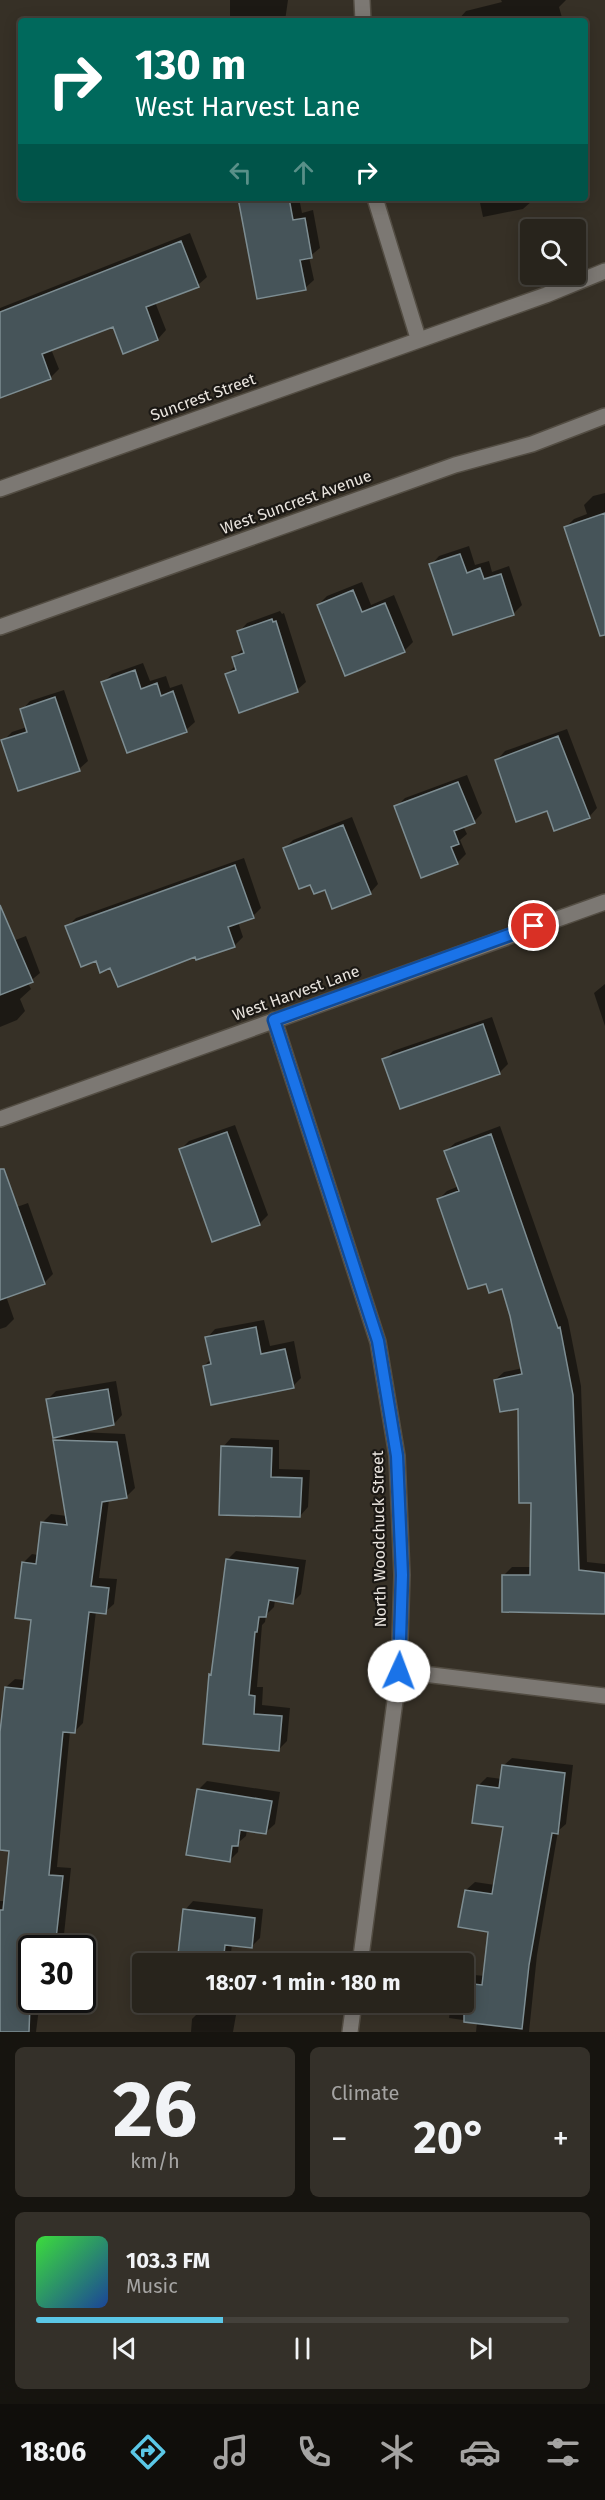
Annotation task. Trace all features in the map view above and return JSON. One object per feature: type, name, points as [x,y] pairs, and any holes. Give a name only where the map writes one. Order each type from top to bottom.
[{"type":"street","points":[[362,0],[363,18]]},
{"type":"street","points":[[376,201],[418,338],[605,271]]},
{"type":"street","name":"Suncrest Street","points":[[0,489],[418,338]]},
{"type":"street","name":"West Suncrest Avenue","points":[[0,627],[455,465],[532,444],[605,416]]},
{"type":"street","name":"West Harvest Lane","points":[[0,1119],[605,902]]},
{"type":"street","name":"North Woodchuck Street","points":[[274,1020],[378,1341],[397,1456],[402,1575],[399,1671],[361,1953]]},
{"type":"street","points":[[399,1671],[605,1696]]},
{"type":"street","points":[[350,2032],[353,2013]]},
{"type":"building","points":[[239,201],[290,201],[293,220],[305,218],[312,258],[300,260],[306,290],[257,299]]},
{"type":"building","points":[[181,241],[199,287],[146,307],[158,340],[123,354],[113,327],[42,354],[51,379],[0,398],[0,312]]},
{"type":"building","points":[[605,513],[605,635],[600,636],[564,527]]},
{"type":"building","points":[[460,554],[467,573],[480,568],[484,579],[501,574],[514,615],[453,635],[429,564]]},
{"type":"building","points":[[353,590],[362,612],[385,603],[405,652],[345,676],[317,605]]},
{"type":"building","points":[[272,619],[273,622],[276,621],[298,692],[239,713],[225,674],[236,670],[232,657],[244,653],[237,631]]},
{"type":"building","points":[[135,670],[141,689],[157,683],[161,696],[173,691],[187,732],[127,753],[101,682]]},
{"type":"building","points":[[55,697],[80,771],[18,791],[1,740],[27,732],[20,709]]},
{"type":"building","points":[[558,736],[590,818],[554,831],[547,811],[516,822],[495,760]]},
{"type":"building","points":[[458,782],[475,823],[454,831],[459,844],[451,847],[458,864],[421,878],[394,806]]},
{"type":"building","points":[[343,825],[371,894],[332,909],[325,890],[314,894],[310,885],[299,889],[283,848]]},
{"type":"building","points":[[235,865],[254,918],[228,927],[235,947],[196,960],[195,957],[118,987],[110,968],[100,973],[96,961],[81,967],[65,926]]},
{"type":"building","points":[[0,905],[33,982],[0,995]]},
{"type":"building","points":[[483,1024],[500,1074],[400,1109],[382,1059]]},
{"type":"building","points":[[227,1132],[260,1225],[212,1242],[179,1149]]},
{"type":"building","points":[[491,1134],[558,1328],[560,1327],[573,1395],[579,1570],[605,1573],[605,1614],[502,1612],[502,1575],[530,1575],[531,1503],[519,1503],[518,1409],[500,1412],[494,1380],[522,1374],[502,1289],[489,1293],[486,1284],[468,1289],[437,1199],[459,1191],[444,1151]]},
{"type":"building","points":[[0,1169],[4,1169],[45,1284],[0,1300]]},
{"type":"building","points":[[256,1327],[261,1354],[285,1349],[294,1388],[211,1405],[203,1366],[211,1364],[205,1337]]},
{"type":"building","points":[[108,1389],[114,1425],[53,1438],[46,1399]]},
{"type":"building","points":[[53,1440],[117,1442],[127,1498],[102,1502],[91,1586],[109,1588],[106,1614],[89,1612],[75,1733],[63,1732],[49,1875],[63,1876],[56,1935],[18,1935],[18,2013],[30,2013],[29,2032],[0,2032],[0,1910],[3,1910],[9,1851],[0,1850],[0,1732],[5,1687],[23,1689],[31,1620],[15,1618],[22,1562],[36,1564],[41,1522],[67,1525]]},
{"type":"building","points":[[221,1446],[272,1448],[271,1477],[302,1478],[300,1517],[219,1515]]},
{"type":"building","points":[[226,1559],[298,1568],[293,1604],[269,1600],[266,1617],[259,1617],[257,1632],[255,1632],[249,1695],[255,1696],[254,1714],[282,1716],[279,1751],[203,1744],[209,1674],[211,1675]]},
{"type":"building","points":[[502,1765],[565,1773],[558,1834],[552,1833],[529,1965],[522,2029],[464,2022],[464,2013],[474,2013],[474,1984],[482,1985],[488,1932],[458,1927],[465,1890],[492,1894],[503,1827],[472,1823],[477,1785],[499,1788]]},
{"type":"building","points":[[197,1789],[272,1801],[266,1834],[240,1830],[238,1846],[232,1846],[230,1862],[186,1855]]},
{"type":"building","points":[[183,1909],[255,1918],[252,1948],[225,1945],[224,1953],[178,1953]]},
{"type":"route","points":[[399,1671],[402,1575],[397,1456],[378,1341],[274,1020],[534,926]]}]
